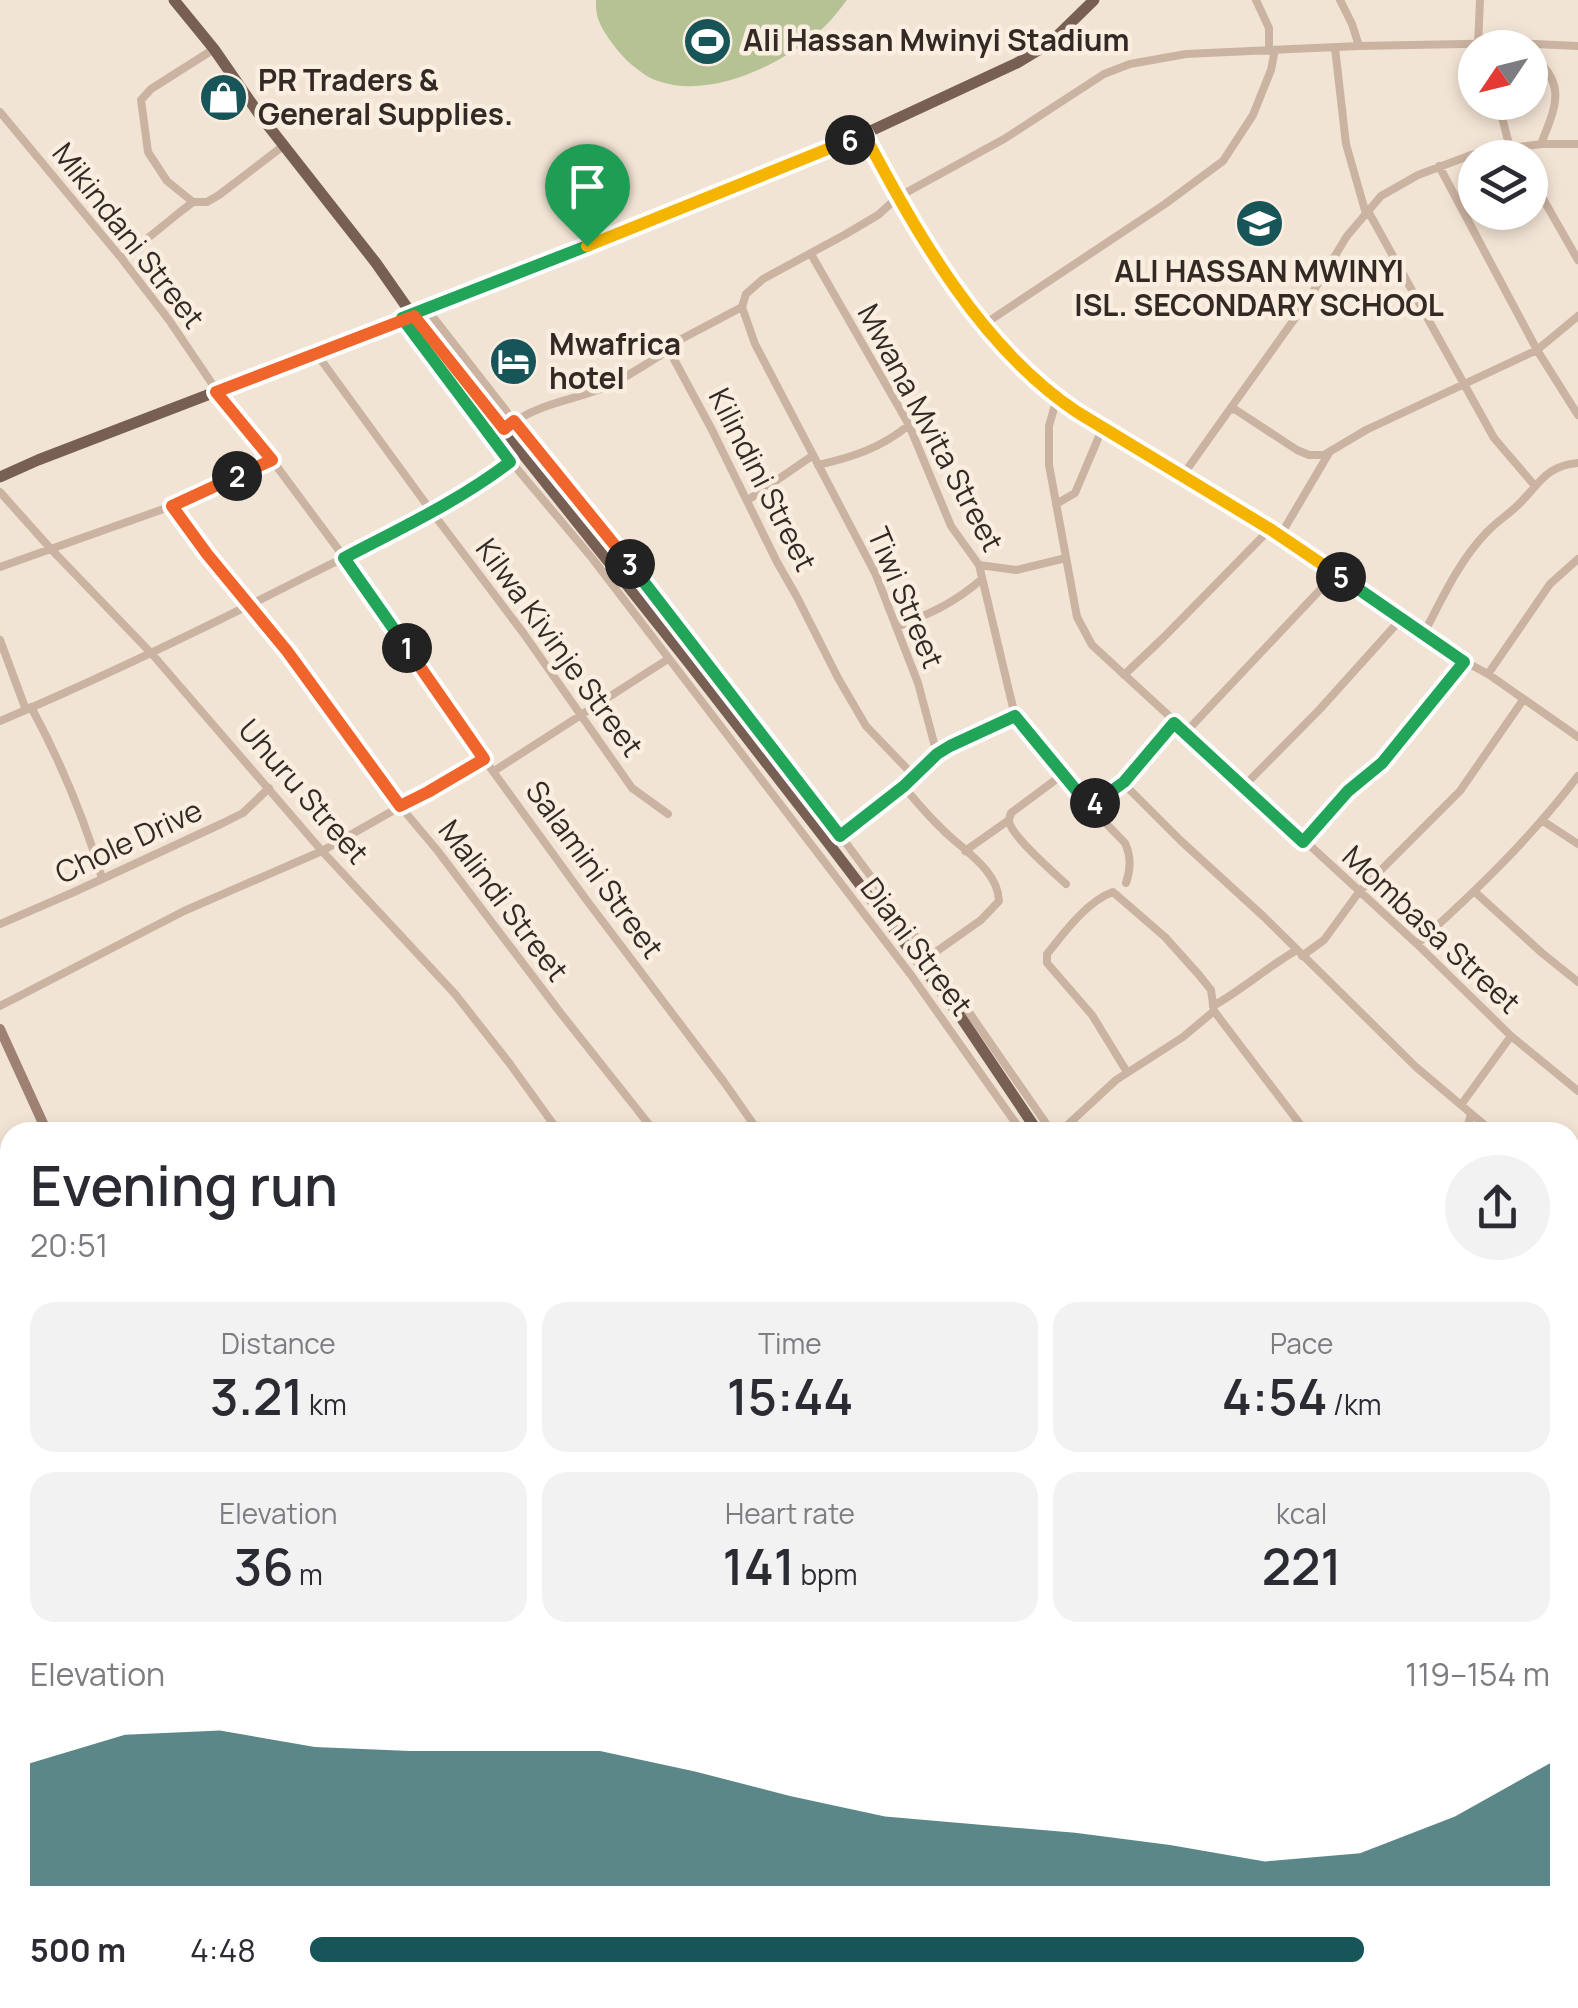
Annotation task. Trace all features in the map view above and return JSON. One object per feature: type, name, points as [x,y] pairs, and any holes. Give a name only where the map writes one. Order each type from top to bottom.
[{"type":"main road","points":[[174,0],[376,263],[408,317],[509,425],[689,662],[834,840],[1031,1122]]},
{"type":"main road","points":[[0,477],[864,134],[1017,63],[1050,43],[1094,0]]},
{"type":"main road","points":[[0,1028],[42,1122]]},
{"type":"street","points":[[982,326],[1223,162],[1253,115],[1272,70],[1268,28],[1256,0]]},
{"type":"street","points":[[1340,0],[1359,46]]},
{"type":"street","points":[[1480,0],[1481,30]]},
{"type":"street","points":[[426,308],[509,425],[539,408],[608,385],[669,350],[681,338],[742,307],[752,287],[878,215],[898,198],[1004,139],[1114,69],[1175,55],[1359,46],[1458,46]]},
{"type":"street","points":[[1548,46],[1578,46]]},
{"type":"street","points":[[1334,48],[1346,144],[1367,212],[1494,438],[1534,486]]},
{"type":"street","points":[[214,49],[152,88],[141,100],[148,152],[167,180],[194,202],[206,202],[283,146]]},
{"type":"street","points":[[1542,140],[1556,104],[1548,71]]},
{"type":"street","name":"Mikindani Street","points":[[0,112],[169,320],[216,392]]},
{"type":"street","points":[[864,134],[898,198],[982,326],[1057,398],[1270,529],[1578,737]]},
{"type":"street","points":[[1548,144],[1578,144]]},
{"type":"street","points":[[1183,475],[1367,212],[1381,196],[1402,183],[1458,160]]},
{"type":"street","points":[[1439,166],[1537,350],[1578,415]]},
{"type":"street","points":[[122,260],[194,202]]},
{"type":"street","points":[[1548,208],[1578,260]]},
{"type":"street","name":"Mwana Mvita Street","points":[[810,254],[909,426],[951,526],[979,565],[1015,716],[1062,775],[1121,838],[1128,850],[1130,871],[1126,883]]},
{"type":"street","name":"Tiwi Street","points":[[742,307],[755,344],[876,575],[918,684],[937,754]]},
{"type":"street","points":[[1230,409],[1309,456],[1330,453],[1366,430],[1537,350],[1578,316]]},
{"type":"street","name":"Diani Street","points":[[408,317],[510,462],[592,558],[911,975],[1015,1122]]},
{"type":"street","name":"Kilindini Street","points":[[669,350],[852,704],[880,742],[914,775]]},
{"type":"street","name":"Kilwa Kivinje Street","points":[[316,354],[524,634],[632,788],[668,814]]},
{"type":"street","name":"Salamini Street","points":[[216,392],[344,558],[484,759],[752,1122]]},
{"type":"street","name":"Mombasa Street","points":[[1057,398],[1049,426],[1048,465],[1077,616],[1092,645],[1417,944],[1511,1036],[1578,1091]]},
{"type":"street","points":[[818,465],[884,444],[909,426]]},
{"type":"street","points":[[1056,504],[1075,494],[1103,427]]},
{"type":"street","points":[[1280,536],[1330,453]]},
{"type":"street","points":[[748,500],[812,456]]},
{"type":"street","points":[[0,567],[172,506],[272,460]]},
{"type":"street","points":[[0,721],[152,654],[344,558],[474,488],[510,462]]},
{"type":"street","points":[[1424,633],[1460,567],[1484,535],[1559,466],[1578,463]]},
{"type":"street","name":"Uhuru Street","points":[[0,492],[152,654],[322,850],[455,994],[551,1122]]},
{"type":"street","name":"Malindi Street","points":[[172,506],[647,1122]]},
{"type":"street","points":[[1124,675],[1270,529]]},
{"type":"street","points":[[979,565],[1017,570],[1066,558]]},
{"type":"street","points":[[1488,674],[1550,584],[1578,559]]},
{"type":"street","points":[[1186,733],[1335,574]]},
{"type":"street","points":[[897,627],[946,606],[982,580]]},
{"type":"street","points":[[1244,786],[1320,710],[1401,619]]},
{"type":"street","points":[[0,640],[28,708],[52,746],[75,798],[102,878]]},
{"type":"street","points":[[494,771],[668,659]]},
{"type":"street","points":[[1303,842],[1348,791],[1382,763],[1464,662]]},
{"type":"street","points":[[1071,1122],[1126,1072],[1183,1037],[1276,961],[1324,940],[1359,892],[1460,791],[1524,700]]},
{"type":"street","points":[[1015,716],[937,754],[904,786],[834,840],[930,956],[1045,1122]]},
{"type":"street","points":[[1090,807],[1124,782],[1174,723]]},
{"type":"street","points":[[0,1006],[184,912],[322,850],[484,759]]},
{"type":"street","points":[[1062,775],[1011,813],[1009,820],[1029,849],[1066,884]]},
{"type":"street","points":[[1417,944],[1544,821],[1578,776]]},
{"type":"street","points":[[1124,782],[1416,1068],[1481,1122]]},
{"type":"street","points":[[904,786],[939,827],[991,877],[998,890],[999,901],[981,920],[930,956]]},
{"type":"street","name":"Chole Drive","points":[[0,924],[198,836],[243,813],[269,788]]},
{"type":"street","points":[[966,851],[1009,820]]},
{"type":"street","points":[[1544,821],[1578,844]]},
{"type":"street","points":[[1126,1072],[1092,1015],[1047,963],[1046,954],[1081,916],[1113,892],[1206,982],[1214,1009],[1299,1122]]},
{"type":"street","points":[[1474,892],[1578,982]]},
{"type":"street","points":[[1461,1105],[1511,1036]]},
{"type":"street","points":[[1469,1122],[1471,1114]]},
{"type":"green space","name":"Ali Hassan Mwinyi Stadium","points":[[596,0],[847,0],[822,29],[767,66],[723,82],[678,86],[658,81],[632,65],[602,28]]},
{"type":"place","name":"Ali Hassan Mwinyi Stadium","points":[[708,41]]},
{"type":"place","name":"PR Traders & General Supplies.","points":[[223,98]]},
{"type":"place","name":"ALI HASSAN MWINYI ISL. SECONDARY SCHOOL","points":[[1259,223]]},
{"type":"place","name":"Mwafrica hotel","points":[[514,362]]},
{"type":"route","points":[[587,246],[402,318],[510,462],[474,488],[344,558],[484,759],[400,806],[287,651],[172,506],[272,460],[216,392],[402,318],[414,316],[504,429],[514,421],[586,508],[840,836],[904,786],[937,754],[1015,716],[1090,807],[1124,782],[1174,723],[1303,842],[1348,791],[1382,763],[1464,662],[1270,529],[1057,398],[982,326],[898,198],[864,134],[587,246]]}]
